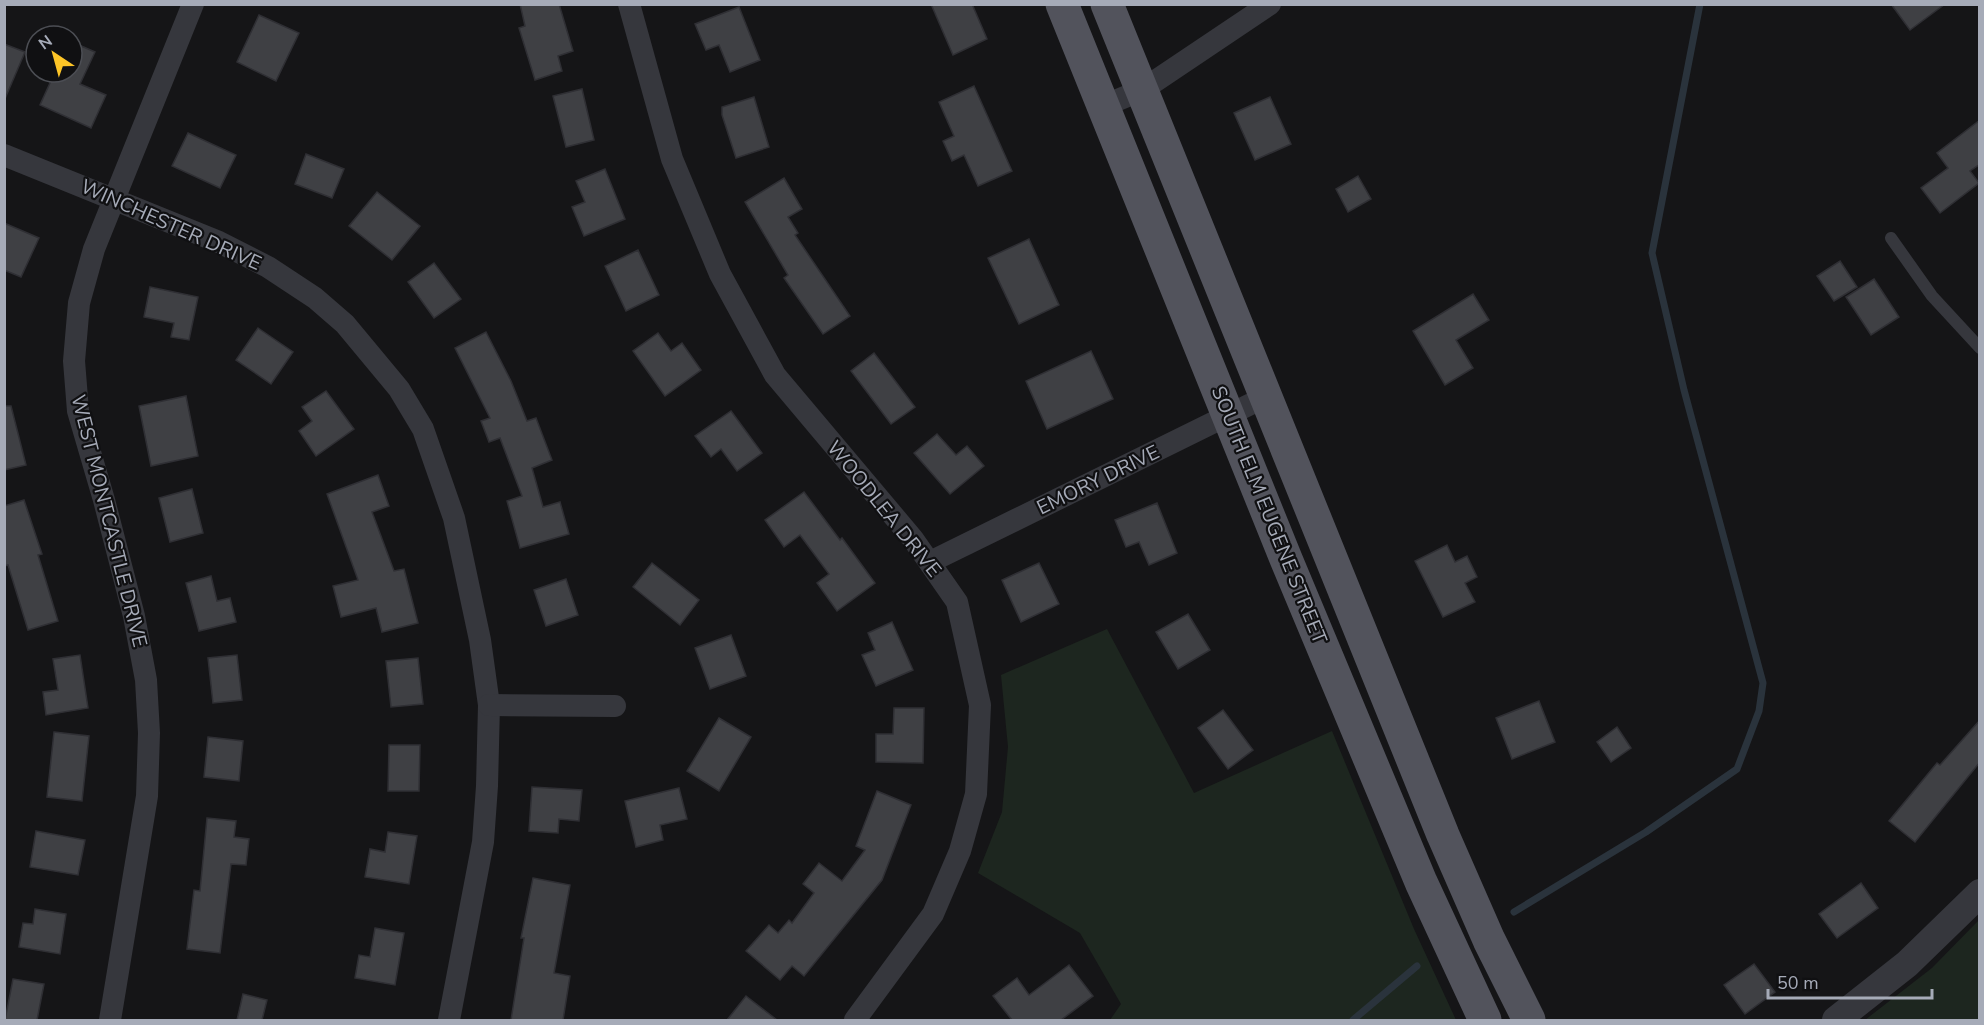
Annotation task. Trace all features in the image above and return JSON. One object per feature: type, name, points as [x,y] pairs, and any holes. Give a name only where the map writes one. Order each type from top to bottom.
[{"type":"main road","name":"SOUTH ELM EUGENE STREET","points":[[1062,4],[1228,416],[1421,882],[1485,1020]]},
{"type":"main road","name":"SOUTH ELM EUGENE STREET","points":[[1107,4],[1443,835],[1489,940],[1529,1020]]},
{"type":"street","name":"WEST MONTCASTLE DRIVE","points":[[110,1020],[147,796],[149,732],[146,680],[134,616],[78,411],[74,361],[79,303],[94,249],[193,4]]},
{"type":"street","name":"WOODLEA DRIVE","points":[[630,4],[672,159],[725,285],[775,375],[914,539],[957,602],[980,705],[976,794],[960,851],[933,914],[855,1020]]},
{"type":"street","points":[[1103,106],[1142,90],[1270,4]]},
{"type":"street","name":"WINCHESTER DRIVE","points":[[4,155],[219,242],[268,267],[315,298],[345,324],[399,389],[423,429],[454,518],[480,640],[489,705],[483,842],[449,1020]]},
{"type":"street","name":"EMORY DRIVE","points":[[930,562],[1265,397]]},
{"type":"street","points":[[489,705],[615,706]]},
{"type":"street","points":[[1836,1020],[1907,964],[1980,893]]},
{"type":"lane","points":[[1891,238],[1932,296],[1980,348]]},
{"type":"shaded area","points":[[1107,629],[1194,793],[1332,731],[1414,929],[1456,1020],[1110,1020],[1121,1004],[1080,933],[978,873],[1002,812],[1008,747],[1001,675]]},
{"type":"shaded area","points":[[1979,920],[1979,1020],[1865,1020],[1932,968]]},
{"type":"building","points":[[520,4],[559,4],[573,51],[558,56],[562,71],[535,80],[519,28],[525,26]]},
{"type":"building","points":[[931,4],[972,4],[987,39],[953,55]]},
{"type":"building","points":[[1891,4],[1945,4],[1910,30]]},
{"type":"building","points":[[739,7],[760,60],[730,72],[719,45],[706,50],[695,24]]},
{"type":"building","points":[[259,15],[299,33],[276,81],[237,62]]},
{"type":"building","points":[[4,44],[24,52],[24,54],[4,101]]},
{"type":"building","points":[[84,47],[95,52],[84,75]]},
{"type":"building","points":[[50,84],[80,84],[106,95],[91,128],[40,105]]},
{"type":"building","points":[[974,86],[1012,171],[978,186],[964,155],[952,161],[943,141],[954,136],[939,102]]},
{"type":"building","points":[[582,89],[594,140],[566,147],[553,96]]},
{"type":"building","points":[[754,97],[769,147],[736,158],[722,115],[722,107]]},
{"type":"building","points":[[1270,97],[1291,144],[1255,160],[1234,113]]},
{"type":"building","points":[[1980,120],[1980,164],[1970,171],[1979,183],[1940,213],[1921,188],[1948,168],[1937,153]]},
{"type":"building","points":[[188,133],[236,155],[220,188],[172,166]]},
{"type":"building","points":[[306,154],[344,169],[332,198],[295,184]]},
{"type":"building","points":[[605,169],[625,219],[584,236],[572,207],[585,202],[576,181]]},
{"type":"building","points":[[1358,176],[1371,199],[1348,212],[1336,189]]},
{"type":"building","points":[[784,178],[802,209],[788,217],[798,233],[795,235],[850,316],[823,334],[784,278],[788,275],[745,202]]},
{"type":"building","points":[[377,192],[420,226],[392,260],[349,226]]},
{"type":"building","points":[[4,223],[39,238],[21,277],[4,270]]},
{"type":"building","points":[[1029,239],[1059,305],[1019,324],[988,258]]},
{"type":"building","points":[[638,250],[659,295],[626,311],[605,266]]},
{"type":"building","points":[[1840,261],[1857,287],[1834,301],[1817,276]]},
{"type":"building","points":[[434,263],[461,299],[434,318],[408,282]]},
{"type":"building","points":[[1874,279],[1899,317],[1871,335],[1846,297]]},
{"type":"building","points":[[150,287],[198,297],[189,340],[171,337],[174,323],[144,317]]},
{"type":"building","points":[[1473,294],[1489,320],[1456,340],[1473,368],[1445,385],[1413,331]]},
{"type":"building","points":[[258,328],[293,352],[271,384],[236,360]]},
{"type":"building","points":[[486,332],[511,381],[527,421],[536,418],[552,460],[532,468],[543,507],[560,502],[569,534],[520,548],[507,501],[522,496],[500,438],[489,442],[481,421],[490,418],[455,348]]},
{"type":"building","points":[[658,333],[671,351],[682,343],[701,370],[665,396],[633,351]]},
{"type":"building","points":[[1091,351],[1113,399],[1047,429],[1026,381]]},
{"type":"building","points":[[874,353],[915,407],[891,424],[851,371]]},
{"type":"building","points":[[326,391],[354,429],[316,456],[299,431],[312,421],[302,407]]},
{"type":"building","points":[[186,396],[198,456],[151,466],[139,406]]},
{"type":"building","points":[[4,406],[11,406],[26,465],[4,470]]},
{"type":"building","points":[[731,411],[762,453],[737,471],[721,449],[711,457],[695,436]]},
{"type":"building","points":[[937,434],[956,455],[967,446],[984,466],[950,494],[914,453]]},
{"type":"building","points":[[378,475],[389,506],[372,512],[394,571],[404,569],[418,623],[382,632],[376,608],[341,617],[333,586],[358,580],[327,494]]},
{"type":"building","points":[[192,489],[203,533],[170,542],[159,498]]},
{"type":"building","points":[[804,492],[875,583],[837,611],[817,583],[829,574],[800,535],[784,547],[765,520]]},
{"type":"building","points":[[24,500],[42,554],[38,555],[58,621],[28,630],[8,565],[4,566],[4,506]]},
{"type":"building","points":[[1157,503],[1177,553],[1149,565],[1139,542],[1126,547],[1115,520]]},
{"type":"building","points":[[1447,545],[1455,562],[1467,556],[1477,577],[1465,583],[1475,602],[1443,617],[1415,561]]},
{"type":"building","points":[[652,563],[699,600],[680,625],[633,587]]},
{"type":"building","points":[[1039,563],[1059,604],[1021,622],[1002,580]]},
{"type":"building","points":[[211,576],[217,601],[230,598],[236,622],[199,631],[186,583]]},
{"type":"building","points":[[566,579],[578,615],[546,626],[534,590]]},
{"type":"building","points":[[1188,614],[1210,650],[1178,669],[1156,632]]},
{"type":"building","points":[[892,622],[913,670],[876,686],[862,655],[875,650],[868,633]]},
{"type":"building","points":[[731,635],[746,676],[710,689],[695,648]]},
{"type":"building","points":[[80,655],[88,708],[46,715],[43,692],[58,690],[53,659]]},
{"type":"building","points":[[237,655],[242,700],[213,703],[208,658]]},
{"type":"building","points":[[418,658],[423,704],[391,707],[386,661]]},
{"type":"building","points":[[1539,701],[1555,742],[1512,759],[1496,718]]},
{"type":"building","points":[[894,708],[924,708],[923,763],[876,762],[876,734],[893,734]]},
{"type":"building","points":[[1223,710],[1253,750],[1228,769],[1198,728]]},
{"type":"building","points":[[719,718],[751,737],[719,791],[687,771]]},
{"type":"building","points":[[1980,720],[1980,762],[1915,842],[1889,821],[1937,763],[1940,765]]},
{"type":"building","points":[[1617,727],[1631,748],[1611,762],[1597,742]]},
{"type":"building","points":[[54,732],[89,736],[82,801],[47,797]]},
{"type":"building","points":[[208,737],[243,741],[239,781],[204,777]]},
{"type":"building","points":[[389,745],[420,745],[419,791],[388,791]]},
{"type":"building","points":[[532,787],[582,790],[579,821],[559,819],[558,833],[529,831]]},
{"type":"building","points":[[679,788],[687,819],[660,825],[663,840],[636,847],[625,801]]},
{"type":"building","points":[[877,791],[911,805],[882,880],[804,976],[792,966],[780,980],[746,951],[769,925],[778,933],[789,920],[792,923],[814,893],[803,884],[819,863],[842,881],[865,850],[856,846]]},
{"type":"building","points":[[207,818],[236,821],[234,837],[249,839],[246,865],[231,864],[220,953],[187,949],[194,890],[200,891]]},
{"type":"building","points":[[36,831],[85,840],[78,875],[30,867]]},
{"type":"building","points":[[388,832],[417,836],[409,884],[365,877],[370,849],[385,852]]},
{"type":"building","points":[[533,878],[570,885],[554,973],[570,976],[563,1020],[511,1020],[524,938],[521,938]]},
{"type":"building","points":[[1861,883],[1878,908],[1837,938],[1819,914]]},
{"type":"building","points":[[35,909],[66,914],[60,954],[19,947],[23,923],[33,924]]},
{"type":"building","points":[[375,928],[404,933],[395,985],[355,978],[359,955],[370,957]]},
{"type":"building","points":[[1754,964],[1775,992],[1745,1014],[1724,985]]},
{"type":"building","points":[[1069,965],[1093,996],[1061,1020],[1012,1020],[993,996],[1017,978],[1029,995]]},
{"type":"building","points":[[13,979],[44,984],[37,1020],[5,1020]]},
{"type":"building","points":[[243,994],[267,1000],[262,1020],[237,1020]]},
{"type":"building","points":[[746,996],[777,1020],[727,1020]]},
{"type":"waterway","points":[[1514,912],[1646,832],[1737,769],[1759,711],[1763,683],[1684,390],[1652,253],[1700,4]]},
{"type":"waterway","points":[[1353,1020],[1417,966]]}]
